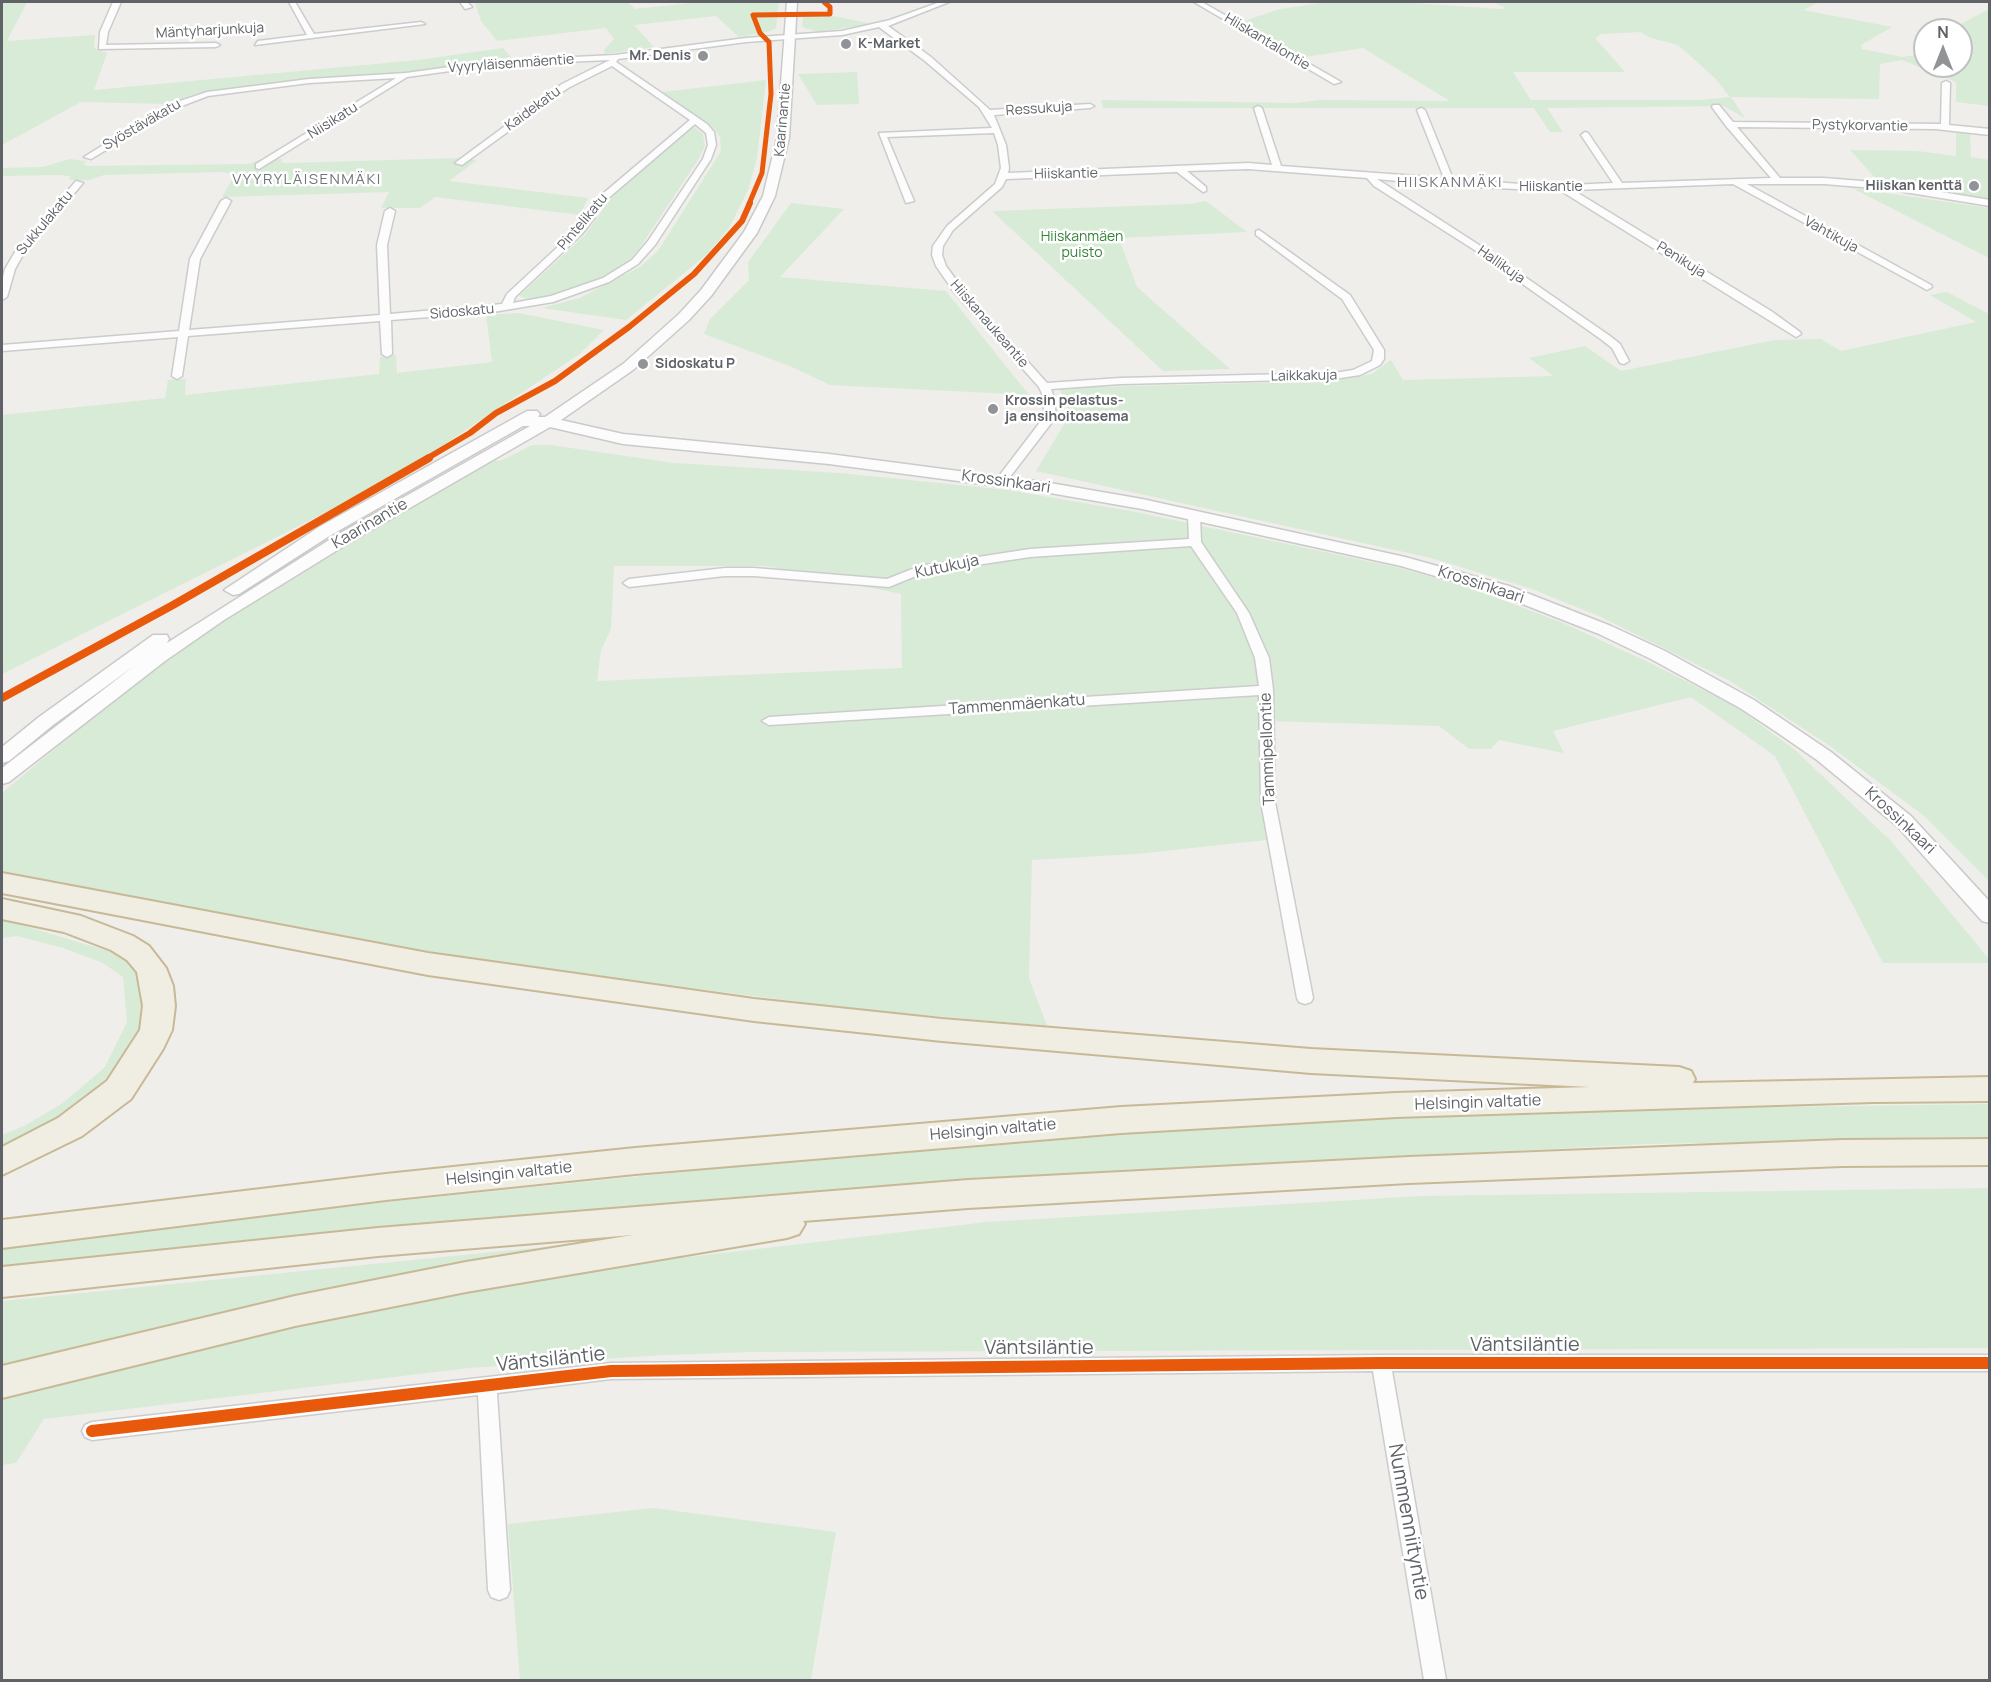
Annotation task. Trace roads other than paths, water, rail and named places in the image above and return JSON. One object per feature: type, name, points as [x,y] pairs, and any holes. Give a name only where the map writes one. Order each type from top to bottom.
[{"type":"highway","points":[[2,883],[428,964],[754,1010],[942,1030],[1311,1061],[1873,1090]]},
{"type":"highway","points":[[2,909],[70,923],[122,943],[138,953],[151,968],[157,986],[159,1006],[156,1030],[147,1049],[118,1090],[70,1127],[2,1162]]},
{"type":"highway","name":"Helsingin valtatie","points":[[2,1234],[362,1189],[564,1168],[1109,1121],[1396,1106],[1873,1090],[1989,1089]]},
{"type":"highway","points":[[2,1282],[378,1242],[968,1194],[1409,1170],[1842,1153],[1989,1152]]},
{"type":"highway","points":[[2,1383],[295,1311],[466,1276],[968,1194]]},
{"type":"main road","name":"Kaarinantie","points":[[2,757],[140,652],[264,570],[421,475],[525,427],[548,422],[628,367],[668,333],[706,293],[729,262],[762,212],[777,172],[783,138],[792,2]]},
{"type":"main road","name":"Kaarinantie","points":[[2,778],[131,677],[218,616],[525,427],[606,366],[729,262]]},
{"type":"main road","name":"Krossinkaari","points":[[548,422],[644,441],[829,459],[1002,480],[1194,516],[1455,575],[1560,612],[1658,655],[1747,704],[1857,782],[1904,821],[1989,916]]},
{"type":"main road","name":"Krossinkaari","points":[[525,427],[651,453],[744,462],[877,466]]},
{"type":"street","name":"Mäntyharjunkuja","points":[[117,2],[100,45],[109,49],[216,45]]},
{"type":"street","points":[[292,2],[312,37]]},
{"type":"street","points":[[945,2],[881,25],[942,71],[989,113],[997,130],[1005,168],[1004,176]]},
{"type":"street","name":"Hiiskantalontie","points":[[1198,2],[1336,82]]},
{"type":"street","points":[[789,37],[842,33],[892,22]]},
{"type":"street","name":"Mäntyharjunkuja","points":[[258,43],[420,24]]},
{"type":"street","name":"Vyyryläisenmäentie","points":[[198,96],[301,82],[406,75],[493,63],[613,60],[736,41],[789,37]]},
{"type":"street","name":"Sidoskatu","points":[[2,348],[506,307],[543,301],[589,287],[622,272],[645,253],[710,152],[710,132],[613,60]]},
{"type":"street","name":"Kaidekatu","points":[[459,163],[565,86],[613,60]]},
{"type":"street","name":"Niisikatu","points":[[259,166],[406,75]]},
{"type":"street","points":[[1945,127],[1946,83]]},
{"type":"street","name":"Syöstäväkatu","points":[[87,157],[171,107],[198,96]]},
{"type":"street","name":"Ressukuja","points":[[989,113],[1090,105]]},
{"type":"street","points":[[1716,107],[1777,180]]},
{"type":"street","points":[[1258,108],[1278,169]]},
{"type":"street","points":[[1421,110],[1450,183]]},
{"type":"street","name":"Pintelikatu","points":[[602,199],[695,120]]},
{"type":"street","name":"Pystykorvantie","points":[[1729,124],[1945,127],[1989,132]]},
{"type":"street","points":[[909,201],[882,135],[997,130]]},
{"type":"street","points":[[1585,135],[1619,185]]},
{"type":"street","name":"Hiiskantie","points":[[1004,176],[1233,166],[1450,183],[1564,189],[1777,180],[1886,186],[1989,203]]},
{"type":"street","points":[[1179,169],[1203,189]]},
{"type":"street","name":"Hiiskanaukeantie","points":[[1002,480],[1050,417],[1051,408],[1044,386],[958,290],[941,266],[937,255],[938,246],[950,228],[991,193],[1004,176]]},
{"type":"street","name":"Hallikuja","points":[[1371,177],[1377,184],[1476,247],[1611,342],[1623,361]]},
{"type":"street","name":"Vahtikuja","points":[[1735,181],[1927,288]]},
{"type":"street","name":"Sukkulakatu","points":[[2,297],[10,269],[20,252],[79,183]]},
{"type":"street","name":"Penikuja","points":[[1564,189],[1767,313],[1796,334]]},
{"type":"street","points":[[177,376],[195,259],[226,201]]},
{"type":"street","points":[[387,354],[382,244],[390,211]]},
{"type":"street","name":"Pintelikatu","points":[[506,307],[511,296],[579,232],[590,217]]},
{"type":"street","name":"Laikkakuja","points":[[1044,386],[1120,381],[1335,376],[1356,373],[1376,363],[1379,359],[1379,350],[1346,297],[1259,233]]},
{"type":"street","points":[[1194,516],[1195,542]]},
{"type":"street","name":"Kutukuja","points":[[629,584],[725,572],[754,572],[889,583],[920,570],[988,558],[1195,542]]},
{"type":"street","name":"Tammipellontie","points":[[1195,542],[1247,620],[1262,658],[1266,690],[1268,802],[1305,998]]},
{"type":"street","name":"Tammenmäenkatu","points":[[769,721],[1266,690]]},
{"type":"street","name":"Väntsiläntie","points":[[92,1431],[611,1371],[1381,1363],[1989,1363]]},
{"type":"street","name":"Nummenniityntie","points":[[1381,1363],[1434,1680]]},
{"type":"street","points":[[487,1385],[500,1590]]},
{"type":"place","name":"K-Market","points":[[846,44]]},
{"type":"place","name":"Mr. Denis","points":[[703,56]]},
{"type":"place","name":"Hiiskan kenttä","points":[[1974,186]]},
{"type":"place","name":"Sidoskatu P","points":[[643,364]]},
{"type":"place","name":"Krossin pelastus- ja ensihoitoasema","points":[[993,409]]},
{"type":"district","name":"VYYRYLÄISENMÄKI","points":[[307,180]]},
{"type":"district","name":"HIISKANMÄKI","points":[[1450,183]]},
{"type":"park label","name":"Hiiskanmäen puisto","points":[[1082,246]]}]
